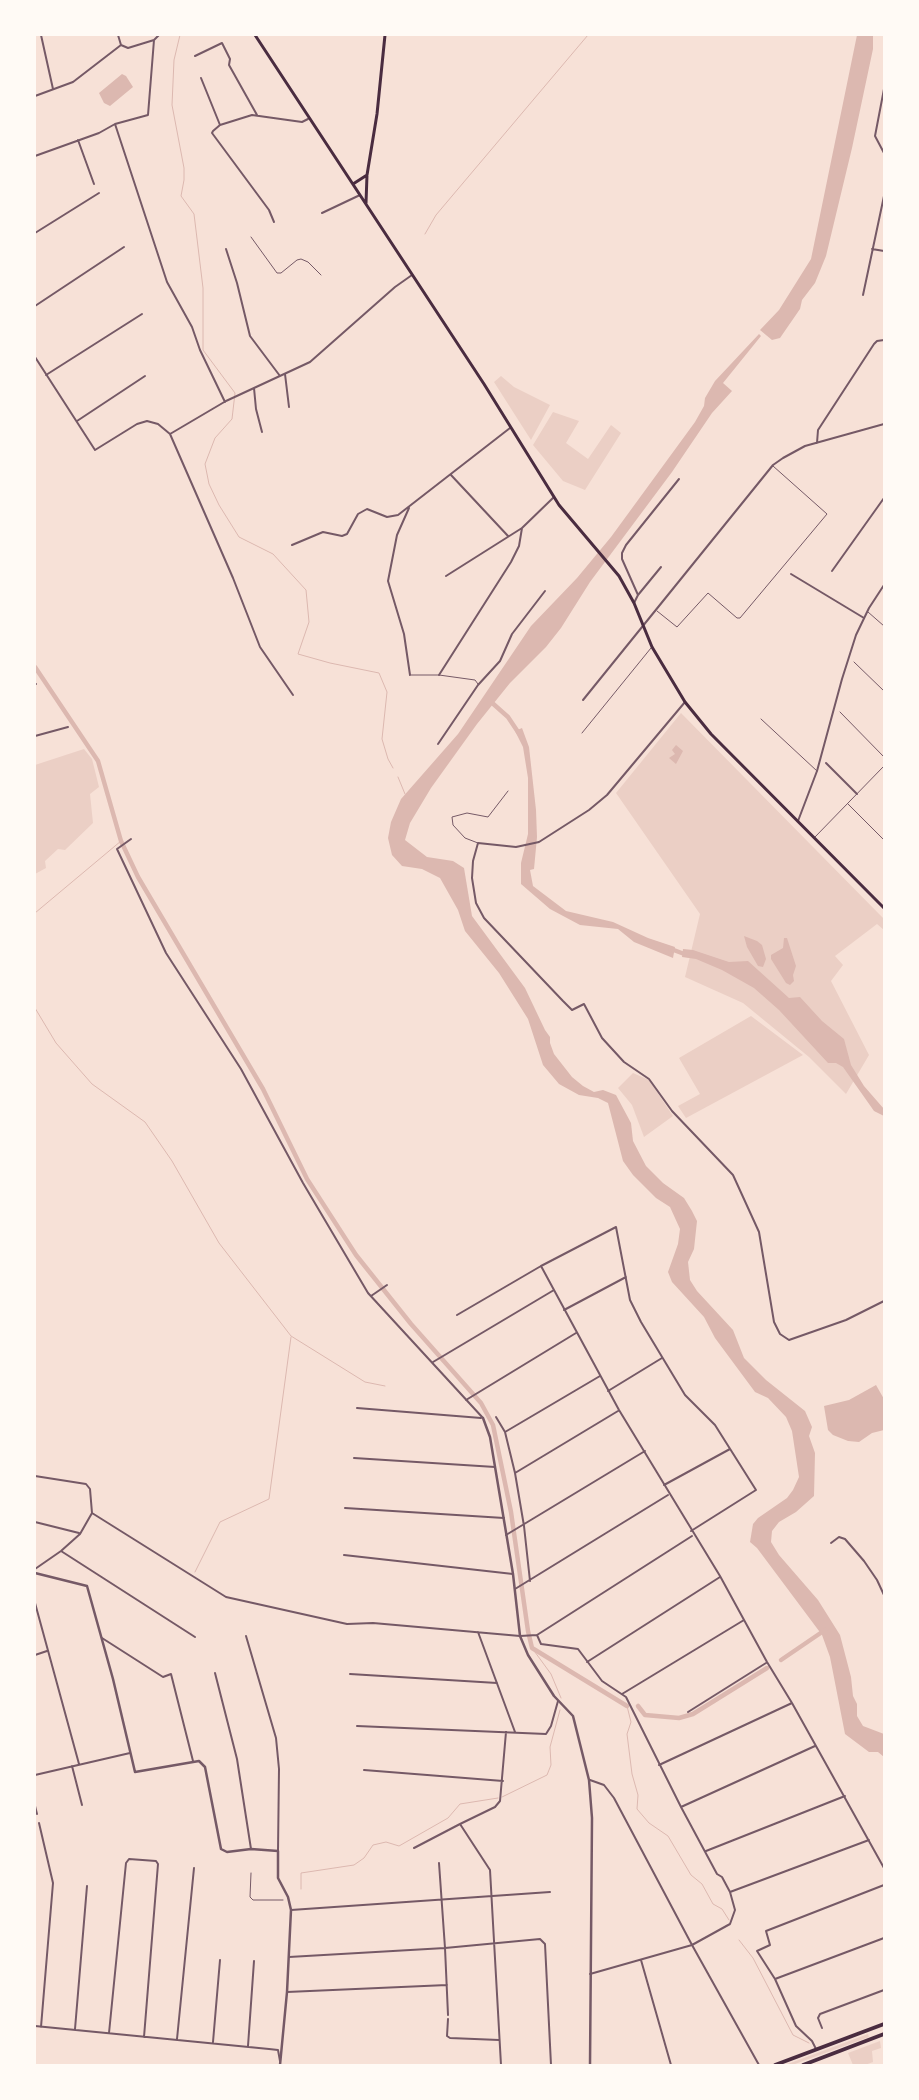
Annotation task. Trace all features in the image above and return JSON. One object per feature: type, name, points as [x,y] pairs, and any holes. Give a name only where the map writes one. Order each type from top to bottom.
[{"type":"highway","points":[[775,2065],[884,2024]]},
{"type":"highway","points":[[803,2065],[883,2035],[878,2027]]},
{"type":"main road","points":[[255,35],[308,119],[353,184],[512,427],[564,513],[613,568],[634,604],[652,647],[686,702],[711,734],[884,908]]},
{"type":"main road","points":[[366,204],[367,175],[378,106],[384,35]]},
{"type":"main road","points":[[353,184],[367,175]]},
{"type":"street","points":[[41,35],[53,89]]},
{"type":"street","points":[[118,35],[121,45]]},
{"type":"street","points":[[121,45],[128,48],[154,40],[159,35]]},
{"type":"street","points":[[35,156],[99,133],[115,124],[148,115],[154,40]]},
{"type":"street","points":[[196,56],[222,43],[230,60],[229,65],[257,115]]},
{"type":"street","points":[[35,96],[73,82],[121,45]]},
{"type":"street","points":[[201,78],[220,126]]},
{"type":"street","points":[[884,89],[875,136],[884,153]]},
{"type":"street","points":[[274,222],[269,210],[212,133],[220,126],[257,115],[302,122],[308,119]]},
{"type":"street","points":[[115,124],[167,282],[192,327],[200,350],[226,401]]},
{"type":"street","points":[[78,140],[94,184]]},
{"type":"street","points":[[35,232],[99,193]]},
{"type":"street","points":[[322,212],[360,196]]},
{"type":"street","points":[[863,295],[884,196]]},
{"type":"street","points":[[35,306],[124,247]]},
{"type":"street","points":[[226,249],[250,336],[280,376]]},
{"type":"street","points":[[872,249],[884,252]]},
{"type":"street","points":[[170,434],[226,401],[310,362],[395,287],[412,275]]},
{"type":"street","points":[[46,374],[142,314]]},
{"type":"street","points":[[817,442],[818,430],[874,344],[877,341],[884,340]]},
{"type":"street","points":[[35,357],[95,450],[137,424],[147,422],[158,424],[170,434],[233,578],[260,647],[293,695]]},
{"type":"street","points":[[285,374],[290,407]]},
{"type":"street","points":[[76,421],[145,376]]},
{"type":"street","points":[[254,388],[256,408],[262,432]]},
{"type":"street","points":[[583,700],[773,465],[783,458],[817,442],[884,424]]},
{"type":"street","points":[[292,545],[323,532],[342,536],[346,534],[358,514],[367,508],[393,517],[512,427]]},
{"type":"street","points":[[451,475],[508,536]]},
{"type":"street","points":[[638,596],[622,559],[622,553],[626,545],[679,479]]},
{"type":"street","points":[[446,576],[522,528],[554,497]]},
{"type":"street","points":[[832,571],[884,498]]},
{"type":"street","points":[[410,506],[397,535],[388,581],[404,634],[410,675]]},
{"type":"street","points":[[439,676],[511,562],[519,546],[522,528]]},
{"type":"street","points":[[634,604],[660,567]]},
{"type":"street","points":[[791,574],[864,618]]},
{"type":"street","points":[[798,821],[817,771],[848,658],[864,618],[884,585]]},
{"type":"street","points":[[438,744],[478,685],[500,661],[512,634],[545,591]]},
{"type":"street","points":[[686,702],[607,795],[589,810],[539,842],[516,847],[478,843],[473,861],[472,878],[476,903],[484,918],[572,1010],[584,1004],[602,1038],[624,1062],[649,1079],[672,1111],[733,1175],[759,1232],[774,1322],[780,1334],[789,1340],[846,1320],[884,1301]]},
{"type":"street","points":[[35,736],[68,727]]},
{"type":"street","points":[[826,763],[857,794]]},
{"type":"street","points":[[132,839],[117,849],[166,953],[240,1069],[303,1183],[372,1296],[435,1361],[483,1418],[490,1437],[522,1636],[528,1655],[558,1701],[572,1716],[589,1780],[592,1818],[590,2065]]},
{"type":"street","points":[[457,1316],[541,1266],[616,1227],[630,1300],[685,1395],[715,1425],[756,1490],[691,1531]]},
{"type":"street","points":[[541,1266],[618,1410],[645,1451],[691,1531],[720,1576],[884,1868]]},
{"type":"street","points":[[564,1310],[626,1277]]},
{"type":"street","points":[[372,1296],[387,1286]]},
{"type":"street","points":[[435,1361],[554,1290]]},
{"type":"street","points":[[467,1398],[576,1333]]},
{"type":"street","points":[[608,1391],[662,1358]]},
{"type":"street","points":[[505,1432],[600,1376]]},
{"type":"street","points":[[357,1408],[483,1418]]},
{"type":"street","points":[[515,1474],[618,1410]]},
{"type":"street","points":[[496,1416],[505,1432],[515,1474],[529,1581]]},
{"type":"street","points":[[664,1485],[730,1449]]},
{"type":"street","points":[[506,1535],[523,1527],[645,1451]]},
{"type":"street","points":[[354,1458],[495,1467]]},
{"type":"street","points":[[35,1476],[86,1484],[90,1489],[92,1513],[80,1534],[35,1571]]},
{"type":"street","points":[[515,1589],[669,1494]]},
{"type":"street","points":[[344,1508],[504,1518]]},
{"type":"street","points":[[92,1513],[226,1597],[347,1624],[373,1623],[522,1636],[537,1635],[694,1535]]},
{"type":"street","points":[[35,1522],[80,1534]]},
{"type":"street","points":[[832,1543],[839,1537],[845,1539],[864,1561],[877,1580],[884,1595]]},
{"type":"street","points":[[61,1551],[195,1637]]},
{"type":"street","points":[[344,1556],[513,1574]]},
{"type":"street","points":[[35,1571],[87,1586],[102,1638],[135,1772],[199,1761],[205,1767],[221,1849],[227,1852],[251,1849],[278,1850]]},
{"type":"street","points":[[587,1662],[720,1576]]},
{"type":"street","points":[[35,1603],[79,1764]]},
{"type":"street","points":[[622,1694],[744,1620]]},
{"type":"street","points":[[478,1632],[515,1732]]},
{"type":"street","points":[[537,1635],[541,1644],[578,1649],[602,1681],[626,1697],[681,1807],[717,1874],[722,1877],[730,1892],[735,1910],[730,1924],[692,1945],[590,1974]]},
{"type":"street","points":[[246,1636],[276,1738],[279,1770],[278,1878],[288,1897],[290,1910],[287,1992],[280,2064]]},
{"type":"street","points":[[102,1638],[163,1677],[171,1674],[193,1761]]},
{"type":"street","points":[[35,1655],[47,1651]]},
{"type":"street","points":[[688,1712],[767,1662]]},
{"type":"street","points":[[215,1673],[237,1758],[251,1849]]},
{"type":"street","points":[[350,1674],[497,1683]]},
{"type":"street","points":[[357,1726],[546,1734],[551,1726],[558,1701]]},
{"type":"street","points":[[659,1765],[792,1702]]},
{"type":"street","points":[[414,1848],[495,1807],[500,1801],[506,1732]]},
{"type":"street","points":[[681,1807],[815,1746]]},
{"type":"street","points":[[35,1775],[130,1753]]},
{"type":"street","points":[[72,1766],[82,1805]]},
{"type":"street","points":[[364,1770],[503,1781]]},
{"type":"street","points":[[589,1780],[604,1785],[614,1798],[692,1945],[759,2065]]},
{"type":"street","points":[[706,1851],[845,1796]]},
{"type":"street","points":[[35,1806],[37,1814]]},
{"type":"street","points":[[39,1823],[53,1883],[41,2027]]},
{"type":"street","points":[[460,1824],[490,1870],[501,2065]]},
{"type":"street","points":[[730,1892],[868,1840]]},
{"type":"street","points":[[109,2033],[126,1863],[129,1859],[156,1861],[158,1864],[144,2037]]},
{"type":"street","points":[[439,1862],[443,1900],[448,2015]]},
{"type":"street","points":[[177,2039],[194,1868]]},
{"type":"street","points":[[816,2050],[812,2042],[796,2026],[775,1979],[758,1951],[770,1945],[766,1931],[884,1885]]},
{"type":"street","points":[[75,2029],[87,1886]]},
{"type":"street","points":[[290,1910],[550,1892]]},
{"type":"street","points":[[775,1979],[884,1938]]},
{"type":"street","points":[[289,1957],[445,1948],[540,1939],[544,1941],[551,2065]]},
{"type":"street","points":[[212,2042],[220,1960]]},
{"type":"street","points":[[641,1960],[671,2065]]},
{"type":"street","points":[[248,2046],[254,1961]]},
{"type":"street","points":[[287,1992],[448,1986]]},
{"type":"street","points":[[822,2028],[818,2018],[820,2014],[884,1990]]},
{"type":"street","points":[[448,2019],[447,2036],[450,2038],[500,2040]]},
{"type":"street","points":[[35,2026],[278,2050],[280,2064]]},
{"type":"lane","points":[[251,237],[277,273],[281,273],[301,259],[308,262],[321,275]]},
{"type":"lane","points":[[656,611],[677,627],[708,593],[737,618],[740,618],[828,514],[773,465]]},
{"type":"lane","points":[[867,612],[884,626]]},
{"type":"lane","points":[[582,733],[652,647]]},
{"type":"lane","points":[[854,662],[884,691]]},
{"type":"lane","points":[[410,675],[475,680],[478,685]]},
{"type":"lane","points":[[840,712],[884,757]]},
{"type":"lane","points":[[761,719],[817,771]]},
{"type":"lane","points":[[814,838],[884,766]]},
{"type":"lane","points":[[881,770],[884,773]]},
{"type":"lane","points":[[478,843],[465,838],[453,825],[452,817],[467,813],[488,817],[508,791]]},
{"type":"lane","points":[[848,804],[884,840]]},
{"type":"lane","points":[[251,1873],[250,1897],[253,1900],[283,1900]]},
{"type":"shaded area","points":[[857,35],[873,35],[873,49],[826,256],[815,283],[802,300],[800,309],[780,338],[772,340],[760,330],[779,310],[811,259]]},
{"type":"shaded area","points":[[122,74],[126,76],[133,87],[110,106],[104,103],[99,93]]},
{"type":"shaded area","points":[[759,334],[761,336],[723,383],[732,391],[712,413],[672,472],[590,582],[561,628],[546,647],[510,683],[477,724],[431,788],[410,823],[405,840],[427,857],[453,861],[464,868],[472,916],[525,988],[550,1037],[554,1054],[572,1077],[583,1086],[594,1092],[603,1090],[616,1095],[631,1123],[633,1141],[646,1166],[663,1183],[684,1198],[692,1211],[697,1221],[694,1249],[688,1262],[690,1280],[697,1291],[733,1330],[744,1358],[766,1380],[805,1411],[812,1427],[809,1436],[815,1453],[814,1496],[796,1512],[779,1522],[772,1531],[771,1542],[779,1555],[818,1600],[840,1635],[851,1677],[853,1696],[857,1704],[857,1716],[863,1726],[884,1734],[884,1757],[878,1752],[869,1752],[845,1734],[830,1657],[822,1635],[757,1548],[750,1542],[753,1524],[758,1518],[787,1498],[799,1477],[792,1431],[786,1417],[768,1398],[755,1392],[715,1338],[704,1317],[672,1282],[668,1272],[678,1244],[680,1229],[670,1207],[656,1198],[633,1175],[623,1161],[608,1103],[598,1098],[579,1095],[559,1084],[543,1065],[528,1019],[499,973],[465,931],[458,910],[440,878],[422,869],[402,866],[392,855],[388,838],[391,822],[401,799],[458,734],[531,626],[577,578],[611,537],[695,422],[704,406],[705,398],[715,381]]},
{"type":"shaded area","points":[[501,376],[514,387],[550,405],[531,440],[494,382]]},
{"type":"shaded area","points":[[553,412],[579,421],[566,443],[588,459],[611,425],[621,433],[585,490],[563,481],[533,445]]},
{"type":"shaded area","points":[[681,713],[884,919],[884,930],[877,924],[835,956],[843,965],[831,981],[869,1055],[846,1094],[809,1057],[743,1003],[685,977],[700,914],[616,793]]},
{"type":"shaded area","points":[[522,728],[529,747],[536,810],[537,837],[534,869],[530,870],[533,886],[566,911],[613,922],[648,938],[675,947],[673,958],[634,942],[618,929],[580,925],[550,909],[521,884],[521,863],[528,834],[528,778],[523,747],[515,731]]},
{"type":"shaded area","points":[[676,745],[683,751],[676,764],[669,758],[675,754],[672,750]]},
{"type":"shaded area","points":[[84,749],[92,759],[99,787],[90,794],[93,823],[65,850],[58,849],[45,861],[46,868],[35,874],[35,765]]},
{"type":"shaded area","points":[[744,936],[762,945],[766,959],[763,967],[758,966],[747,947]]},
{"type":"shaded area","points":[[784,938],[787,938],[796,966],[793,975],[794,981],[790,985],[786,983],[771,959],[771,955],[783,948]]},
{"type":"shaded area","points":[[683,949],[693,950],[729,962],[748,961],[789,998],[800,997],[822,1021],[844,1039],[851,1065],[864,1086],[884,1109],[884,1116],[874,1111],[843,1067],[836,1063],[828,1063],[779,1010],[754,988],[722,970],[696,959],[682,957]]},
{"type":"shaded area","points":[[751,1016],[803,1055],[686,1118],[678,1106],[700,1094],[679,1058]]},
{"type":"shaded area","points":[[633,1073],[649,1080],[673,1116],[644,1137],[632,1105],[618,1088]]},
{"type":"shaded area","points":[[876,1385],[884,1399],[884,1430],[872,1433],[859,1442],[848,1441],[833,1435],[828,1430],[824,1406],[849,1400]]},
{"type":"shaded area","points":[[868,2034],[869,2037],[795,2064],[785,2065]]},
{"type":"shaded area","points":[[880,2041],[881,2048],[872,2051],[873,2062],[865,2065],[853,2065],[848,2053]]},
{"type":"waterway","points":[[180,35],[174,60],[172,105],[184,168],[181,196],[194,214],[203,288],[203,350],[235,393],[232,419],[215,438],[205,464],[209,484],[219,505],[239,537],[273,554],[306,590],[309,622],[298,654],[379,673],[387,692],[382,739],[393,768]]},
{"type":"waterway","points":[[425,234],[436,215],[588,35]]},
{"type":"waterway","points":[[35,667],[98,761],[121,841],[138,877],[263,1089],[307,1179],[356,1255],[411,1324],[481,1403],[493,1425],[511,1512],[532,1648],[627,1706]]},
{"type":"waterway","points":[[490,701],[508,717],[520,735]]},
{"type":"waterway","points":[[398,777],[405,794]]},
{"type":"waterway","points":[[35,913],[121,841]]},
{"type":"waterway","points":[[671,949],[687,955]]},
{"type":"waterway","points":[[35,1008],[56,1043],[92,1084],[145,1122],[172,1161],[219,1243],[291,1336],[365,1382],[385,1386]]},
{"type":"waterway","points":[[195,1572],[220,1522],[269,1499],[291,1337]]},
{"type":"waterway","points":[[781,1660],[825,1630]]},
{"type":"waterway","points":[[532,1648],[551,1674],[561,1698]]},
{"type":"waterway","points":[[638,1706],[645,1715],[679,1718],[693,1714],[767,1668]]},
{"type":"waterway","points":[[627,1706],[631,1722],[627,1734],[632,1774],[638,1795],[637,1809],[649,1823],[668,1836],[691,1875],[702,1884],[713,1904],[722,1909],[729,1920]]},
{"type":"waterway","points":[[502,1797],[547,1775],[551,1765],[550,1747],[560,1710]]},
{"type":"waterway","points":[[301,1889],[301,1873],[354,1865],[364,1858],[373,1845],[386,1842],[399,1846],[448,1818],[460,1804],[498,1798]]},
{"type":"waterway","points":[[739,1940],[753,1958],[793,2035],[809,2043]]}]
